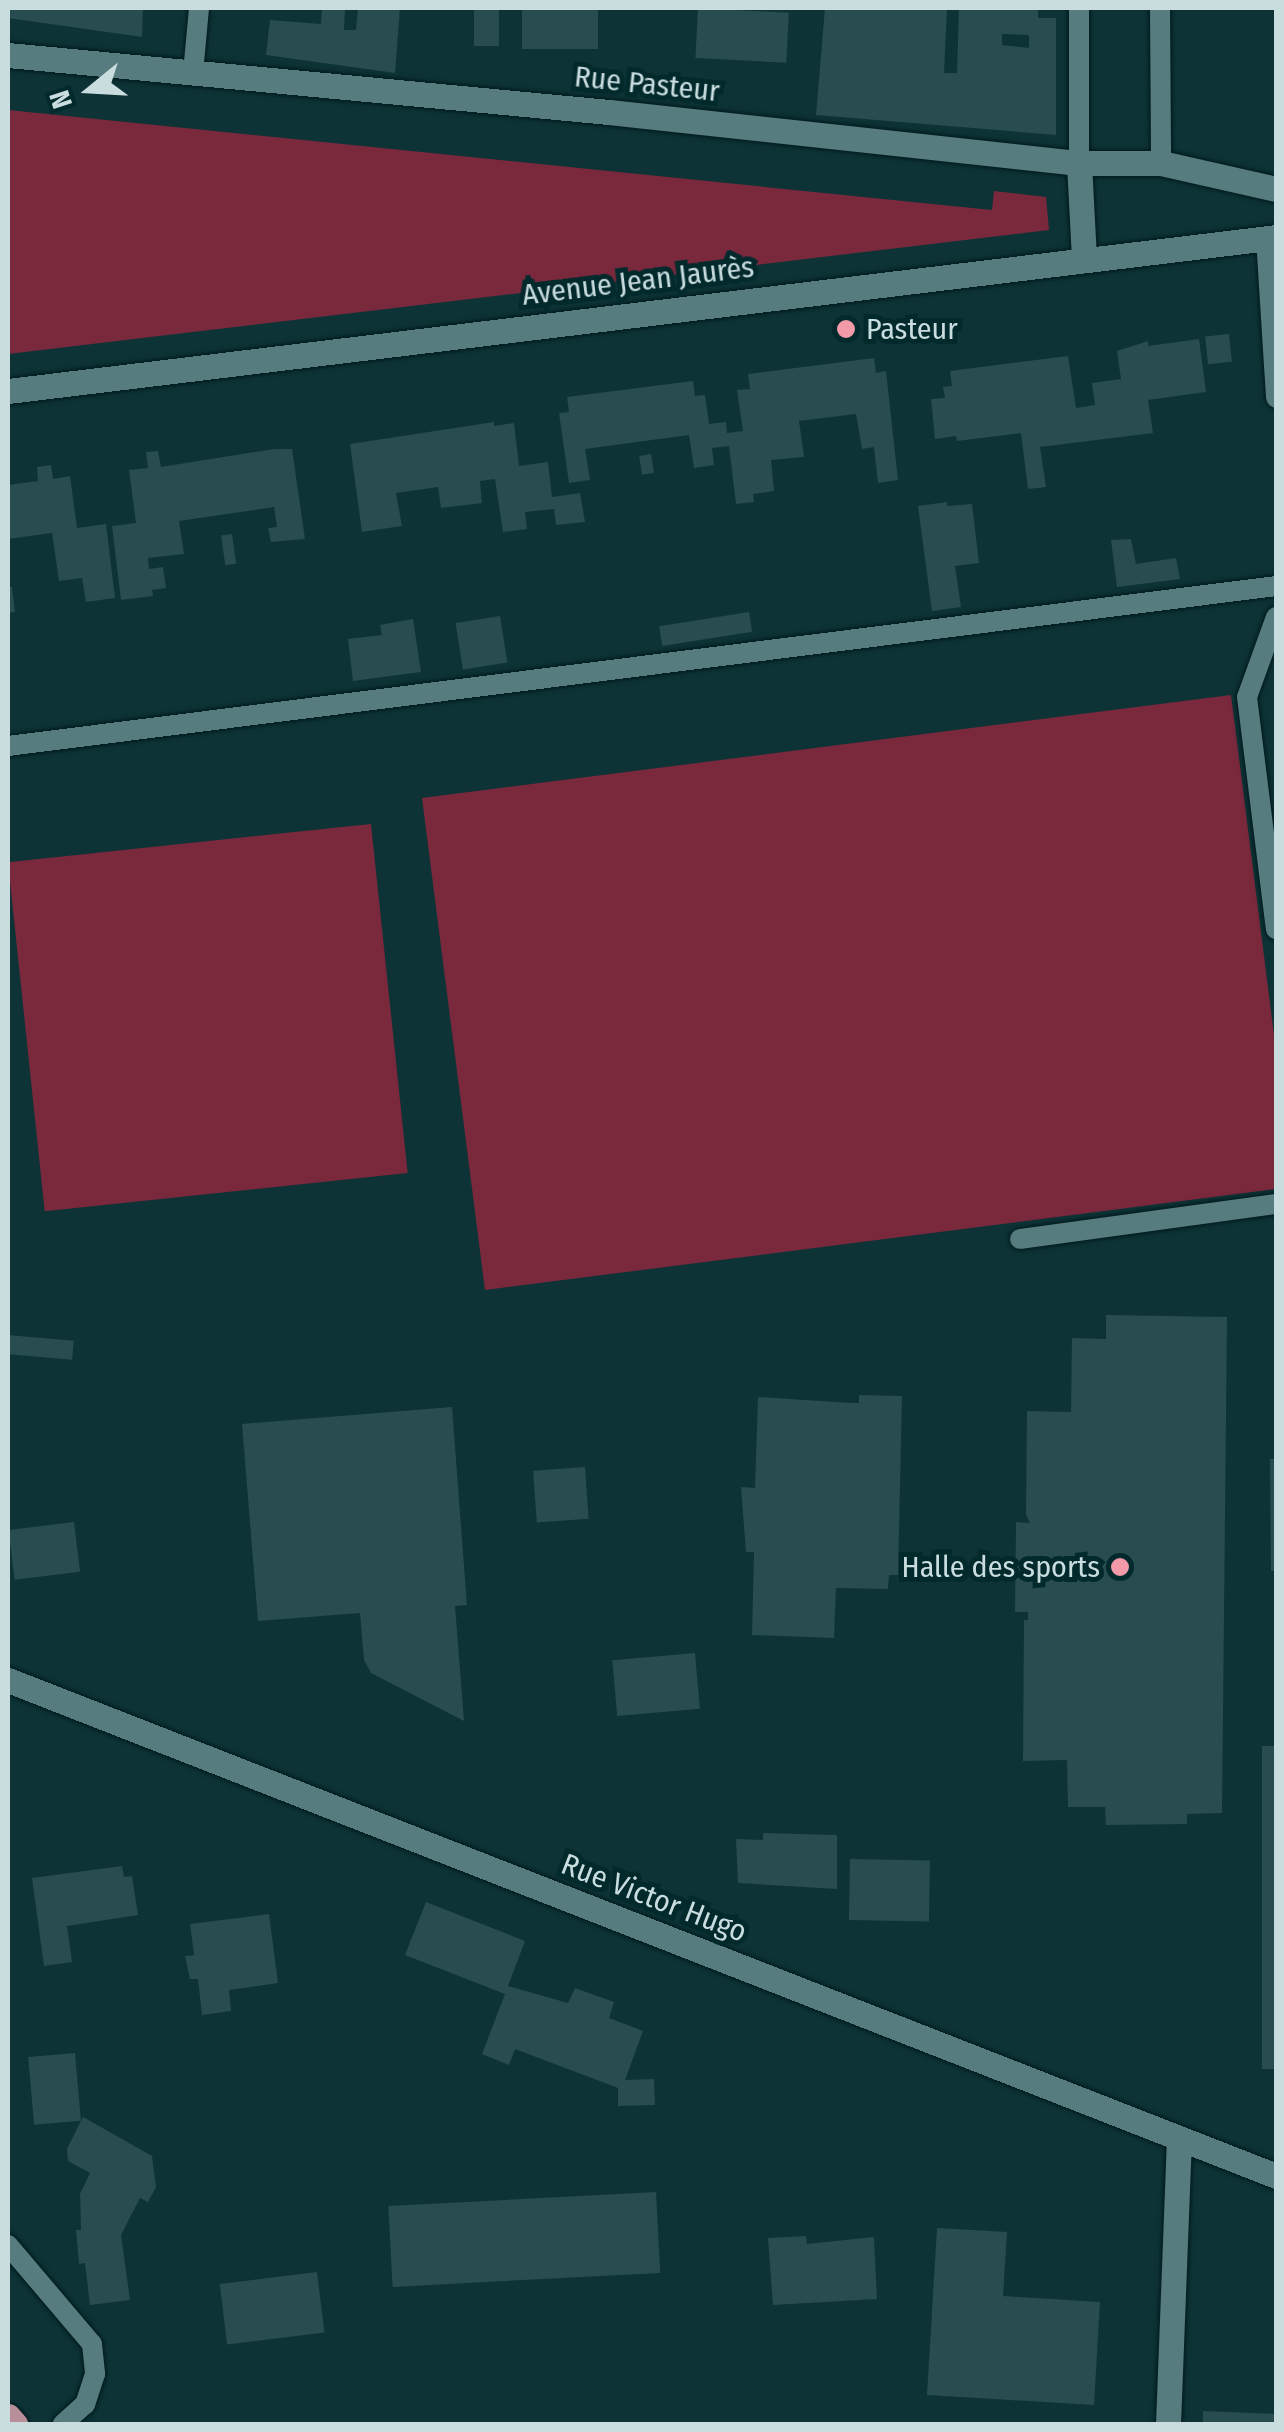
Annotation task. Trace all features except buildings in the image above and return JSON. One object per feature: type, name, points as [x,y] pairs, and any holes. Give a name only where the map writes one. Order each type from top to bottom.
[{"type":"main road","points":[[8,2416],[15,2424]]},
{"type":"street","name":"Rue Pasteur","points":[[8,54],[610,112],[1079,163],[1161,163],[1276,188]]},
{"type":"street","points":[[1079,163],[1084,258]]},
{"type":"street","name":"Avenue Jean Jaurès","points":[[8,391],[1271,237]]},
{"type":"street","name":"Rue Victor Hugo","points":[[8,1680],[1276,2176]]},
{"type":"street","points":[[1168,2424],[1179,2139]]},
{"type":"lane","points":[[193,73],[199,8]]},
{"type":"lane","points":[[1078,8],[1079,163]]},
{"type":"lane","points":[[1160,8],[1161,163]]},
{"type":"lane","points":[[1271,237],[1276,398]]},
{"type":"lane","points":[[8,746],[1276,586]]},
{"type":"lane","points":[[1276,617],[1247,697],[1276,930]]},
{"type":"lane","points":[[1020,1239],[1276,1204]]},
{"type":"lane","points":[[8,2244],[92,2344],[95,2374],[85,2404],[63,2424]]},
{"type":"shaded area","points":[[8,110],[992,210],[994,191],[1046,197],[1049,230],[8,354]]},
{"type":"shaded area","points":[[1231,695],[1276,1051],[1276,1189],[485,1290],[422,798]]},
{"type":"shaded area","points":[[371,824],[408,1173],[45,1211],[8,862]]},
{"type":"place","name":"Pasteur","points":[[846,329]]},
{"type":"place","name":"Halle des sports","points":[[1120,1567]]}]
